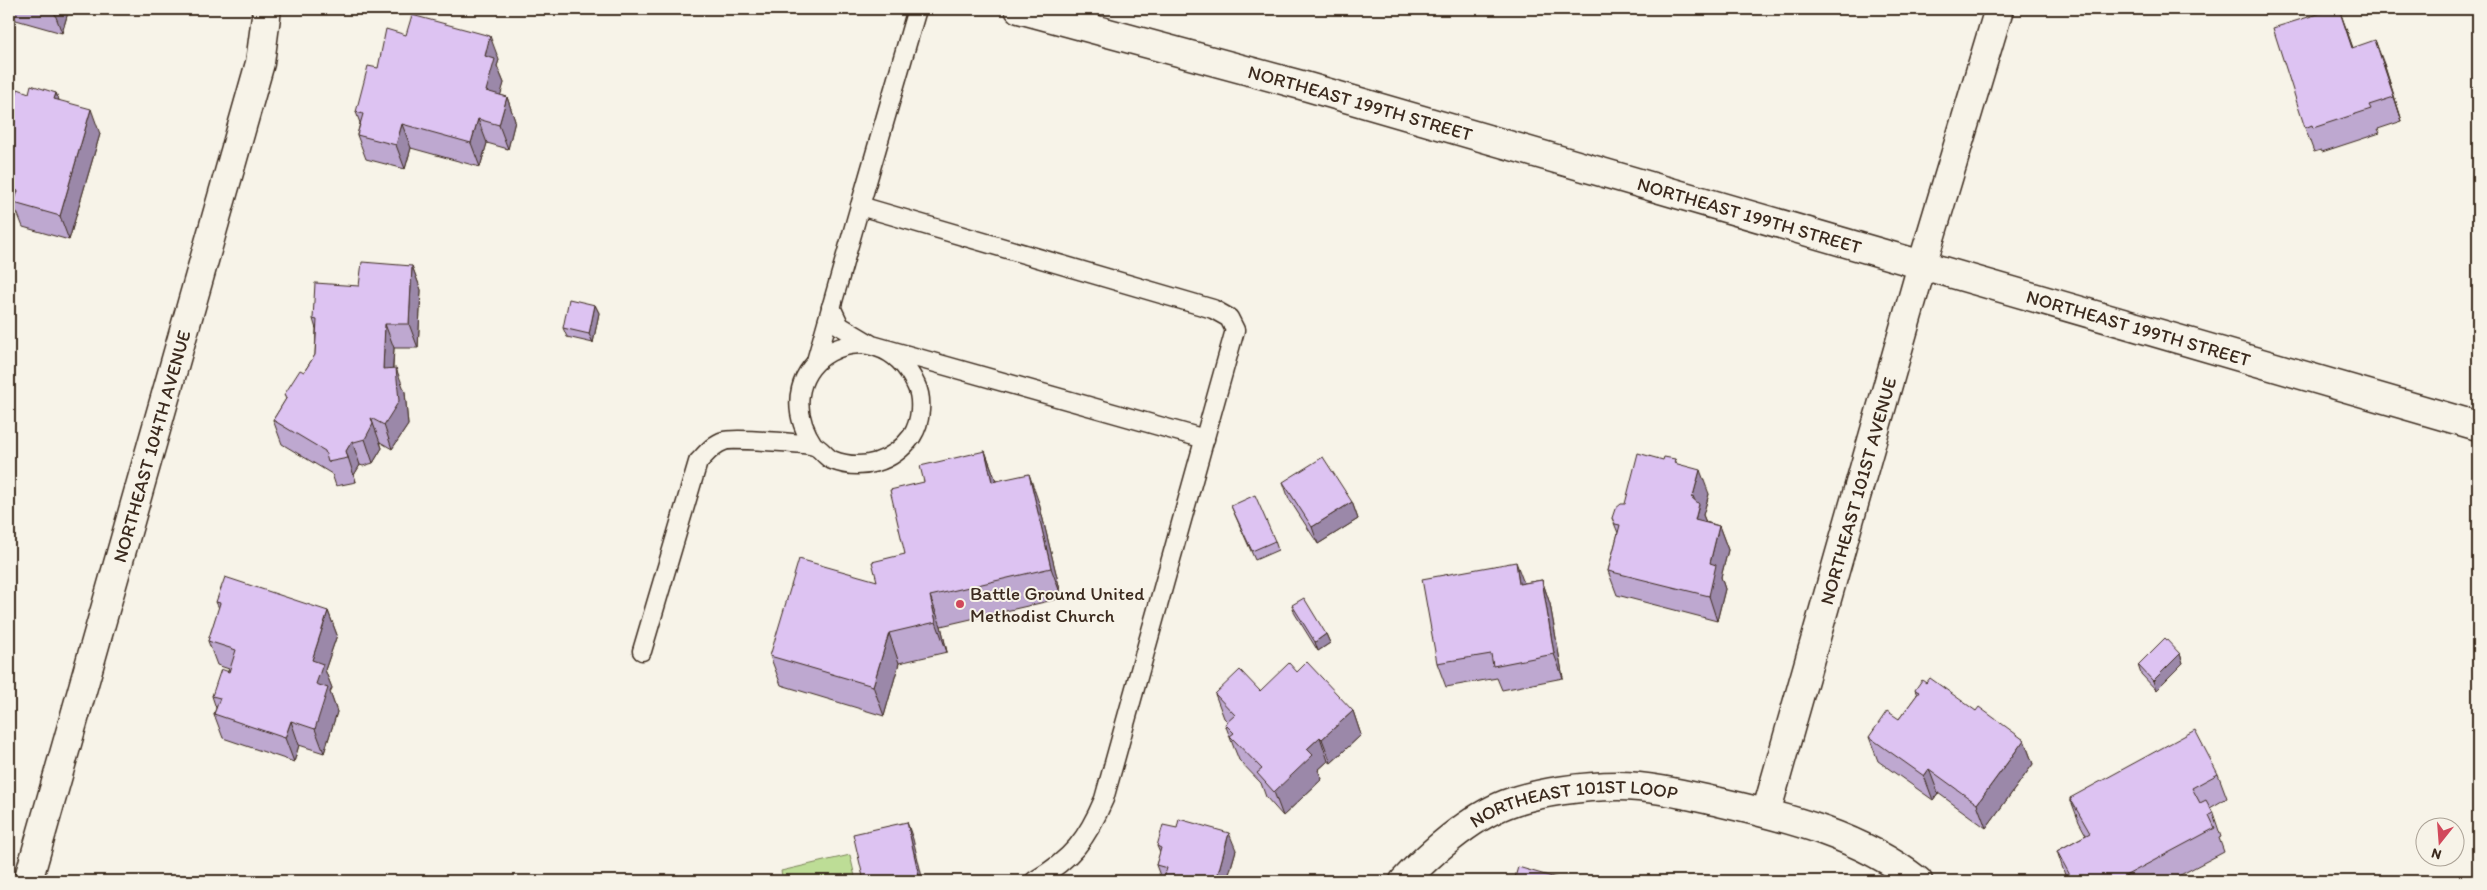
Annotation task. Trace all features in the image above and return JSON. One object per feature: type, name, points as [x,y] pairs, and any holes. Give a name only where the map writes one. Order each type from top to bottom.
[{"type":"street","name":"NORTHEAST 104TH AVENUE","points":[[28,881],[260,63],[267,9]]},
{"type":"street","name":"NORTHEAST 199TH STREET","points":[[1019,9],[1301,85],[2478,426]]},
{"type":"street","name":"NORTHEAST 101ST AVENUE","points":[[1766,813],[1922,265],[1999,9]]},
{"type":"street","name":"NORTHEAST 101ST LOOP","points":[[1404,881],[1426,858],[1474,822],[1506,804],[1561,791],[1619,786],[1681,793],[1766,813]]},
{"type":"street","points":[[1766,813],[1814,827],[1868,849],[1918,881]]},
{"type":"lane","points":[[832,307],[840,326],[872,345],[891,353],[910,371],[919,390],[920,410],[913,434],[898,452],[880,462],[858,466],[831,459],[814,446],[804,430],[798,410],[802,381],[816,361],[917,9]]},
{"type":"lane","points":[[860,206],[1213,309],[1229,318],[1235,330],[1104,799],[1093,826],[1078,848],[1057,868],[1034,881]]},
{"type":"lane","points":[[816,361],[832,350],[850,344],[872,345],[1205,438]]},
{"type":"lane","points":[[642,651],[698,462],[709,450],[723,441],[743,439],[814,446]]},
{"type":"green space","points":[[850,855],[856,881],[783,881],[781,871]]},
{"type":"building","points":[[2339,9],[2352,48],[2375,40],[2394,97],[2369,105],[2371,109],[2313,128],[2312,125],[2305,128],[2273,28]]},
{"type":"building","points":[[412,15],[490,36],[485,56],[495,59],[486,91],[507,97],[499,125],[478,119],[471,143],[402,124],[396,145],[357,135],[363,114],[356,112],[368,66],[378,68],[386,29],[406,35]]},
{"type":"building","points":[[31,85],[56,93],[54,99],[91,109],[60,216],[14,203],[18,191],[9,188],[9,121],[18,89],[29,93]]},
{"type":"building","points":[[362,262],[412,266],[409,324],[385,324],[383,369],[396,368],[399,401],[384,425],[371,418],[373,424],[365,439],[352,441],[346,451],[348,458],[328,462],[325,451],[273,420],[287,397],[284,395],[300,370],[304,372],[315,355],[317,320],[313,319],[315,283],[359,286]]},
{"type":"building","points":[[569,299],[595,305],[589,334],[563,328]]},
{"type":"building","name":"Battle Ground United Methodist Church","points":[[985,451],[992,482],[1029,474],[1051,568],[930,596],[936,622],[889,633],[873,686],[770,656],[799,559],[877,581],[872,562],[905,554],[890,490],[924,482],[920,466]]},
{"type":"building","points":[[1638,453],[1663,460],[1664,457],[1675,459],[1674,463],[1700,470],[1693,496],[1691,497],[1699,504],[1695,520],[1719,526],[1710,563],[1716,565],[1709,596],[1608,571],[1620,525],[1615,524],[1612,518],[1615,509],[1621,504],[1625,504]]},
{"type":"building","points":[[1323,457],[1352,502],[1312,527],[1283,482]]},
{"type":"building","points":[[1255,495],[1275,541],[1252,551],[1231,506]]},
{"type":"building","points":[[1516,562],[1519,584],[1542,580],[1554,654],[1493,666],[1491,654],[1437,663],[1422,579]]},
{"type":"building","points":[[225,577],[328,611],[312,660],[323,664],[316,684],[328,688],[315,729],[291,721],[285,738],[214,714],[220,698],[212,696],[221,669],[229,672],[236,650],[208,641],[220,603],[216,602]]},
{"type":"building","points":[[1304,598],[1326,634],[1315,642],[1292,605]]},
{"type":"building","points":[[2165,638],[2180,654],[2153,681],[2138,665]]},
{"type":"building","points":[[1307,662],[1353,711],[1322,739],[1320,737],[1307,749],[1313,755],[1274,792],[1257,773],[1262,769],[1230,736],[1234,733],[1225,724],[1235,715],[1215,694],[1240,670],[1260,691],[1289,663],[1297,672]]},
{"type":"building","points":[[1930,678],[1976,711],[1979,707],[2024,740],[1977,804],[1929,769],[1924,776],[1869,737],[1887,711],[1899,719],[1919,692],[1915,690],[1922,680],[1926,683]]},
{"type":"building","points":[[2195,730],[2218,774],[2192,788],[2200,803],[2206,800],[2213,813],[2209,815],[2215,828],[2125,876],[2128,881],[2073,881],[2057,851],[2090,833],[2070,798]]},
{"type":"building","points":[[1179,819],[1229,833],[1216,881],[1163,881],[1167,868],[1156,865],[1161,848],[1157,846],[1163,825],[1177,828]]},
{"type":"building","points":[[907,822],[920,881],[864,881],[853,834]]},
{"type":"building","points":[[1518,867],[1566,881],[1514,881]]},
{"type":"place","name":"Battle Ground United Methodist Church","points":[[960,604]]}]
